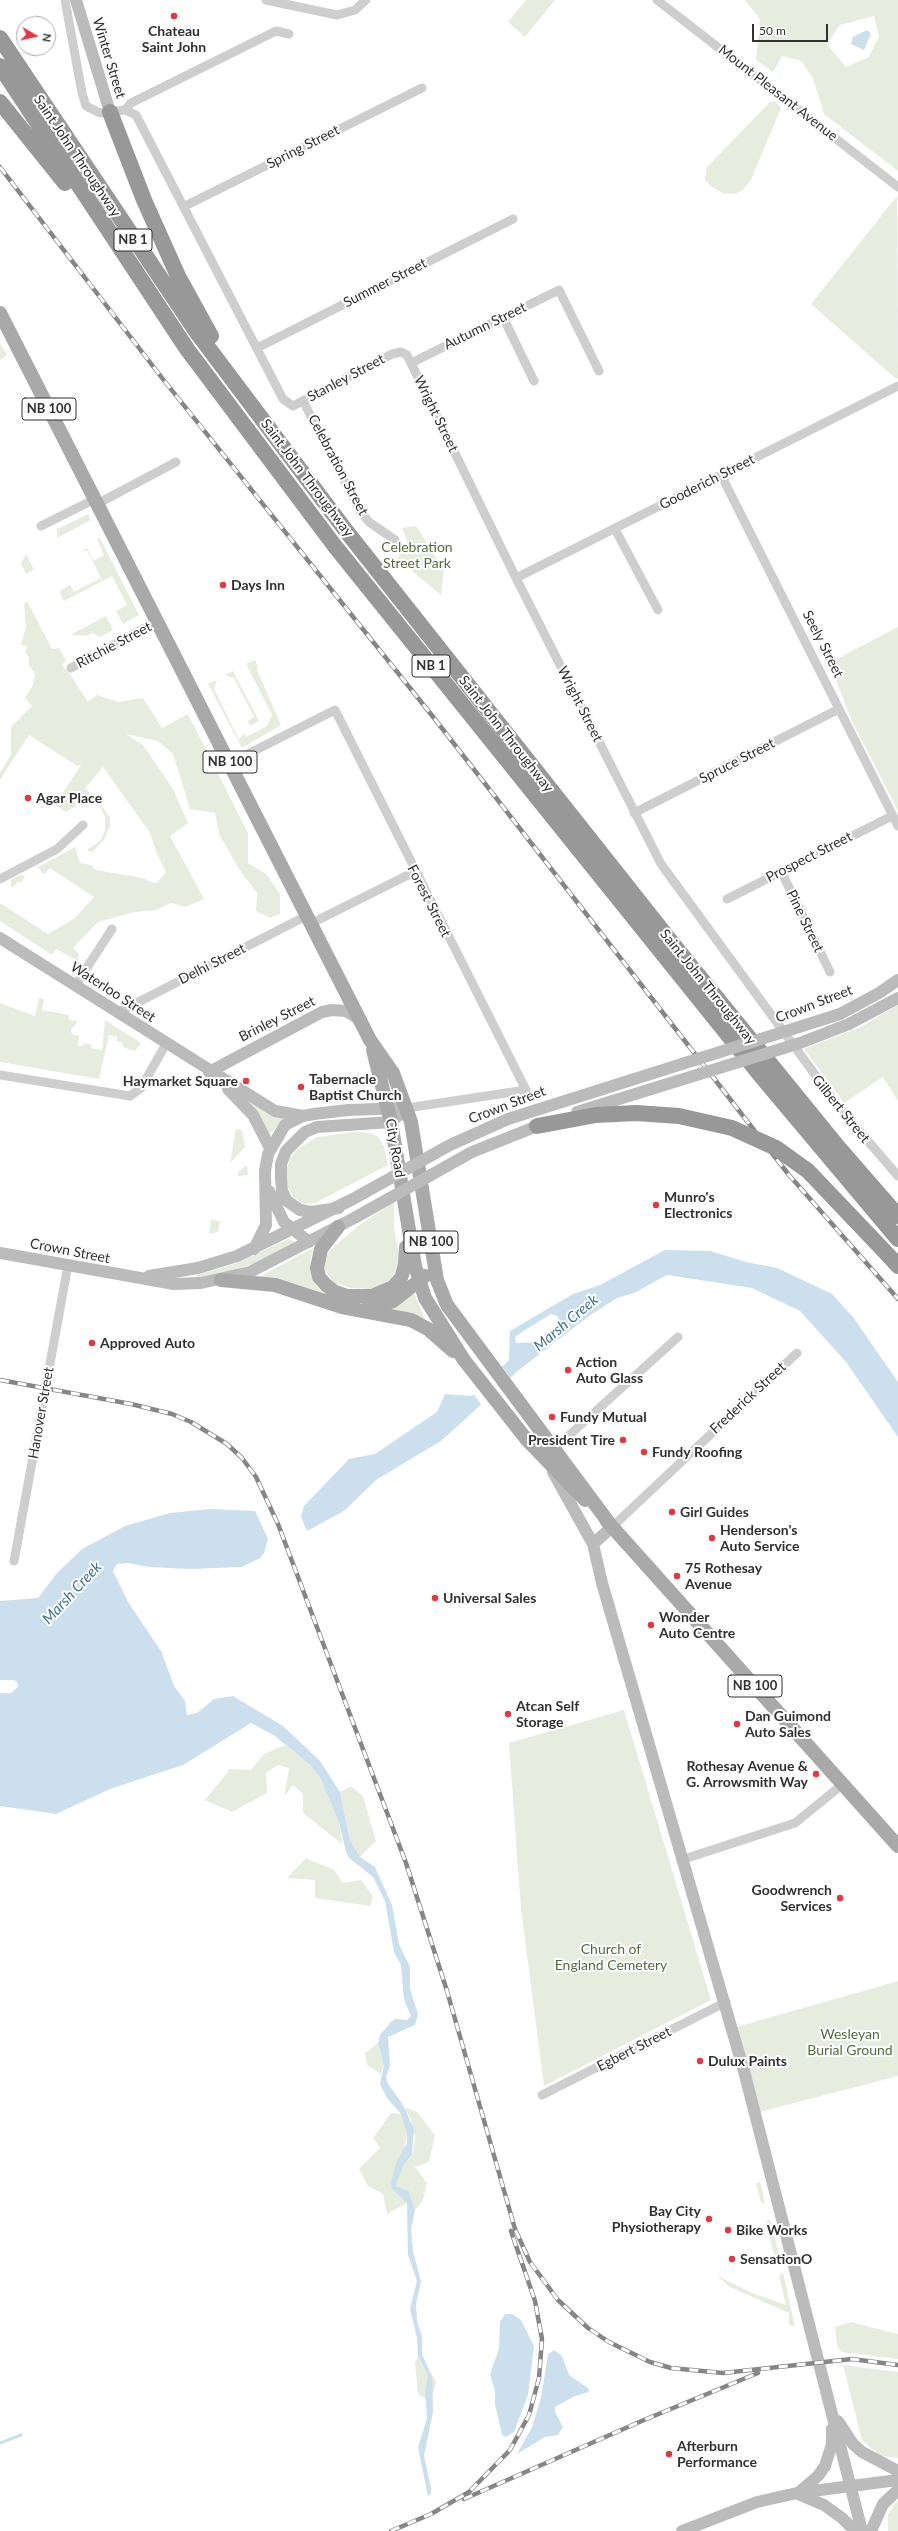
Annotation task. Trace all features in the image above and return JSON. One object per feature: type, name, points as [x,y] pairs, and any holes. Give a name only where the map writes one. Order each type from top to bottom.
[{"type":"highway","name":"Saint John Throughway","points":[[0,38],[158,278],[198,334],[347,532],[518,751],[781,1078],[898,1216]]},
{"type":"highway","name":"Saint John Throughway","points":[[0,66],[131,267],[191,355],[390,615],[760,1076],[898,1239]]},
{"type":"highway","points":[[0,102],[131,267]]},
{"type":"highway","points":[[118,111],[144,200],[178,276],[207,330],[276,436]]},
{"type":"highway","points":[[537,1126],[596,1114],[636,1113],[679,1116],[732,1128],[776,1148],[808,1171],[893,1261]]},
{"type":"main road","name":"Winter Street","points":[[76,0],[118,111]]},
{"type":"main road","name":"NB 100","points":[[0,313],[310,919],[370,1040]]},
{"type":"main road","name":"Waterloo Street","points":[[0,938],[209,1072]]},
{"type":"main road","name":"Crown Street","points":[[136,1277],[198,1268],[254,1249],[339,1208],[450,1145],[508,1119],[840,1014],[898,980]]},
{"type":"main road","name":"Crown Street","points":[[0,1253],[174,1284],[221,1280],[250,1272],[338,1227],[449,1163],[537,1126],[800,1043],[849,1024],[898,998]]},
{"type":"main road","name":"Brinley Street","points":[[209,1072],[322,1012],[332,1010],[346,1011],[361,1020]]},
{"type":"main road","name":"City Road","points":[[370,1040],[391,1122],[418,1282],[430,1309],[464,1360],[550,1466]]},
{"type":"main road","name":"City Road","points":[[370,1040],[393,1073],[408,1108],[437,1280],[447,1305],[488,1363],[555,1448]]},
{"type":"main road","points":[[209,1072],[275,1111],[303,1116],[388,1108],[408,1108]]},
{"type":"main road","points":[[209,1072],[247,1108],[270,1148]]},
{"type":"main road","points":[[339,1208],[311,1212],[300,1210],[287,1201],[282,1190],[281,1178],[281,1164],[286,1151],[304,1132],[317,1127],[391,1122],[408,1108]]},
{"type":"main road","points":[[254,1249],[266,1225],[266,1182],[268,1154],[270,1148],[285,1125],[303,1116]]},
{"type":"main road","points":[[266,1182],[282,1219],[292,1231],[309,1242]]},
{"type":"main road","points":[[338,1227],[321,1249],[317,1268],[319,1277],[335,1292],[347,1296],[372,1296],[393,1287],[401,1278],[405,1261],[406,1208]]},
{"type":"main road","points":[[355,1310],[385,1304],[418,1282],[434,1264]]},
{"type":"main road","points":[[221,1280],[275,1285],[355,1310],[421,1324],[464,1360]]},
{"type":"main road","name":"NB 100","points":[[555,1448],[612,1527]]},
{"type":"main road","name":"NB 100","points":[[550,1466],[612,1527],[898,1846]]},
{"type":"main road","points":[[550,1466],[593,1544],[602,1583],[726,2002],[862,2531]]},
{"type":"main road","points":[[593,1544],[612,1527]]},
{"type":"main road","points":[[832,2411],[853,2444],[862,2452],[898,2471]]},
{"type":"main road","points":[[797,2493],[818,2476],[829,2458],[832,2411]]},
{"type":"main road","points":[[682,2531],[757,2502],[797,2493],[898,2480]]},
{"type":"main road","points":[[871,2531],[883,2504],[898,2490]]},
{"type":"main road","points":[[797,2493],[824,2505],[842,2518],[855,2531]]},
{"type":"street","name":"Winter Street","points":[[65,0],[84,101],[94,111],[118,111]]},
{"type":"street","points":[[266,0],[337,15],[355,10],[366,0]]},
{"type":"street","name":"Mount Pleasant Avenue","points":[[657,0],[898,188]]},
{"type":"street","points":[[118,111],[131,103],[276,31],[289,34]]},
{"type":"street","name":"Spring Street","points":[[185,206],[422,88]]},
{"type":"street","points":[[118,111],[136,115],[185,206],[257,348]]},
{"type":"street","name":"Summer Street","points":[[257,348],[513,219]]},
{"type":"street","name":"Autumn Street","points":[[411,363],[559,290],[599,371]]},
{"type":"street","points":[[503,317],[534,381]]},
{"type":"street","name":"Stanley Street","points":[[257,348],[283,400],[290,405],[303,401],[392,354],[401,352]]},
{"type":"street","name":"Wright Street","points":[[401,352],[407,355],[516,578],[661,864],[788,1040]]},
{"type":"street","name":"Gooderich Street","points":[[516,578],[898,386]]},
{"type":"street","name":"Celebration Street","points":[[303,401],[360,510],[368,522],[395,540]]},
{"type":"street","points":[[41,526],[176,462]]},
{"type":"street","name":"Seely Street","points":[[721,476],[898,826]]},
{"type":"street","points":[[615,529],[658,610]]},
{"type":"street","name":"Ritchie Street","points":[[71,668],[158,621]]},
{"type":"street","name":"Spruce Street","points":[[634,813],[839,709]]},
{"type":"street","name":"Forest Street","points":[[230,763],[335,710],[414,872],[526,1090],[408,1108]]},
{"type":"street","name":"Prospect Street","points":[[727,899],[892,816]]},
{"type":"street","points":[[0,879],[58,849],[83,825]]},
{"type":"street","name":"Pine Street","points":[[781,871],[830,972]]},
{"type":"street","name":"Delhi Street","points":[[116,1013],[310,919],[414,872]]},
{"type":"street","points":[[75,986],[112,930]]},
{"type":"street","name":"Gilbert Street","points":[[788,1040],[843,1113],[898,1176]]},
{"type":"street","points":[[0,1074],[130,1096],[141,1088],[166,1044]]},
{"type":"street","name":"Hanover Street","points":[[14,1561],[68,1265]]},
{"type":"street","points":[[555,1448],[678,1337]]},
{"type":"street","name":"Frederick Street","points":[[612,1527],[797,1353]]},
{"type":"street","points":[[684,1859],[795,1822],[843,1784]]},
{"type":"street","name":"Egbert Street","points":[[542,2095],[726,2002]]},
{"type":"green space","points":[[526,0],[555,0],[525,37],[508,22]]},
{"type":"green space","points":[[745,0],[898,0],[898,171],[824,114],[813,78],[801,61],[782,56],[773,72],[756,60],[760,19]],"holes":[[[874,16],[879,36],[869,57],[846,67],[827,44],[840,25]]]},
{"type":"green space","points":[[775,101],[781,108],[751,180],[743,190],[735,194],[723,193],[712,187],[705,180],[707,167],[770,102]]},
{"type":"green space","points":[[897,196],[898,378],[896,379],[811,304]]},
{"type":"green space","points":[[0,343],[7,355],[0,360]]},
{"type":"green space","points":[[88,514],[91,520],[57,538],[57,529]]},
{"type":"green space","name":"Celebration Street Park","points":[[416,526],[444,570],[441,595],[397,559],[407,541],[402,528]]},
{"type":"green space","points":[[100,538],[139,615],[123,624],[116,611],[127,605],[112,576],[64,601],[59,591],[70,585],[74,592],[101,578],[87,550],[79,552],[87,548],[94,561],[104,555],[97,539]]},
{"type":"green space","points":[[26,554],[34,570],[26,574],[21,563]]},
{"type":"green space","points":[[27,601],[52,649],[59,648],[66,661],[62,665],[70,674],[88,702],[97,695],[118,702],[143,698],[162,728],[188,714],[248,833],[248,863],[266,874],[280,894],[280,914],[270,918],[256,911],[257,893],[239,869],[219,834],[215,813],[190,809],[173,754],[158,741],[126,734],[143,745],[173,789],[188,823],[170,836],[204,899],[186,907],[171,903],[156,910],[135,912],[98,922],[73,948],[79,954],[78,961],[56,949],[52,955],[0,921],[0,903],[48,934],[75,918],[94,897],[50,868],[44,875],[38,867],[75,847],[80,863],[91,865],[96,870],[143,878],[154,883],[158,882],[166,872],[157,854],[150,833],[103,767],[85,788],[98,800],[110,818],[110,826],[104,840],[92,852],[87,850],[100,841],[105,831],[105,817],[101,808],[93,801],[79,798],[75,798],[76,806],[66,812],[55,805],[81,765],[77,766],[29,735],[0,780],[0,773],[11,755],[11,727],[32,706],[25,698],[33,685],[35,674],[29,665],[29,658],[25,651],[27,647],[21,644],[26,627],[24,604]]},
{"type":"green space","points":[[106,616],[113,630],[100,637],[93,633],[85,636],[70,635]]},
{"type":"green space","points":[[898,627],[898,811],[851,719],[829,663]]},
{"type":"green space","points":[[255,660],[258,667],[257,670],[281,725],[242,748],[208,684],[217,680],[214,689],[239,740],[244,733],[246,737],[267,726],[272,715],[246,664]]},
{"type":"green space","points":[[233,671],[259,721],[250,726],[248,721],[254,717],[234,678],[225,675]]},
{"type":"green space","points":[[20,875],[25,876],[21,883],[18,881],[13,888],[11,886],[11,880]]},
{"type":"green space","points":[[39,998],[44,999],[42,1010],[69,1015],[69,1020],[78,1021],[71,1030],[72,1034],[79,1036],[78,1046],[83,1046],[83,1043],[92,1045],[91,1048],[102,1050],[105,1020],[141,1043],[135,1051],[131,1050],[123,1047],[123,1043],[116,1041],[117,1037],[109,1035],[99,1079],[0,1062],[0,1003],[35,1016]]},
{"type":"green space","points":[[898,1005],[898,1101],[883,1077],[844,1103],[804,1049],[861,1027]]},
{"type":"green space","points":[[221,1081],[284,1118],[285,1119],[269,1134]]},
{"type":"green space","points":[[236,1129],[242,1130],[245,1147],[230,1163]]},
{"type":"green space","points":[[356,1132],[370,1133],[378,1137],[384,1146],[388,1165],[315,1203],[304,1204],[293,1197],[288,1187],[286,1170],[290,1159],[299,1148],[317,1137]]},
{"type":"green space","points":[[247,1165],[248,1175],[238,1176],[238,1172]]},
{"type":"green space","points":[[394,1202],[394,1227],[399,1254],[398,1265],[391,1279],[377,1287],[369,1289],[351,1288],[333,1282],[324,1269],[325,1257],[330,1250],[358,1226]]},
{"type":"green space","points":[[211,1220],[220,1221],[218,1232],[209,1234]]},
{"type":"green space","points":[[289,1239],[296,1242],[253,1264],[212,1276],[196,1278],[197,1275],[234,1264]]},
{"type":"green space","points":[[313,1248],[310,1262],[313,1280],[319,1289],[331,1297],[259,1277]]},
{"type":"green space","points":[[414,1293],[425,1319],[389,1309]]},
{"type":"green space","name":"Church of England Cemetery","points":[[624,1710],[711,2000],[544,2086],[521,1909],[509,1743]]},
{"type":"green space","points":[[285,1745],[311,1766],[320,1777],[339,1823],[342,1844],[303,1813],[303,1794],[293,1785],[284,1797],[289,1768],[278,1765],[266,1773],[267,1793],[232,1812],[205,1800],[230,1769],[251,1770],[264,1754]]},
{"type":"green space","points":[[351,1786],[363,1796],[376,1841],[360,1857],[350,1840],[340,1792]]},
{"type":"green space","points":[[306,1858],[334,1870],[343,1883],[361,1880],[373,1896],[370,1906],[315,1898],[315,1880],[287,1878]]},
{"type":"green space","name":"Wesleyan Burial Ground","points":[[898,1981],[898,2076],[756,2113],[733,2028]]},
{"type":"green space","points":[[378,2043],[384,2064],[381,2074],[367,2065],[365,2053]]},
{"type":"green space","points":[[404,2107],[417,2112],[435,2135],[429,2162],[415,2167],[427,2183],[423,2200],[415,2210],[409,2191],[396,2186],[403,2166],[412,2156],[414,2148],[415,2137],[411,2120]]},
{"type":"green space","points":[[391,2113],[401,2114],[407,2134],[404,2151],[396,2163],[392,2189],[407,2203],[387,2214],[383,2194],[368,2186],[359,2169],[380,2148],[373,2138]]},
{"type":"green space","points":[[760,2182],[765,2203],[761,2203],[756,2183]]},
{"type":"green space","points":[[770,2219],[780,2258],[774,2255],[766,2222]]},
{"type":"green space","points":[[783,2272],[795,2327],[789,2325],[789,2313],[730,2287],[716,2275],[752,2293],[786,2305],[779,2276]]},
{"type":"green space","points":[[851,2322],[898,2334],[898,2359],[841,2352],[837,2345],[835,2327]]},
{"type":"green space","points":[[418,2356],[428,2375],[425,2390],[426,2399],[418,2394],[415,2363]]},
{"type":"green space","points":[[843,2365],[898,2372],[898,2458],[877,2455],[877,2453],[862,2440]]},
{"type":"green space","points":[[431,2373],[436,2382],[432,2397],[430,2388]]},
{"type":"green space","points":[[898,2500],[898,2531],[888,2531],[888,2514]]},
{"type":"water","points":[[867,30],[871,34],[864,50],[851,44],[853,37]]},
{"type":"water","name":"Marsh Creek","points":[[665,1250],[710,1251],[746,1262],[777,1268],[832,1294],[853,1317],[898,1382],[898,1437],[846,1362],[800,1311],[752,1288],[667,1275],[634,1293],[617,1298],[589,1316],[519,1370],[441,1441],[376,1480],[344,1511],[307,1531],[301,1517],[304,1506],[349,1459],[375,1454],[437,1412],[445,1394],[472,1396],[509,1360],[510,1331],[573,1294],[600,1285]],"holes":[[[551,1314],[558,1316],[559,1320],[552,1336],[542,1342],[516,1343],[515,1337],[525,1330]]]},
{"type":"water","name":"Marsh Creek","points":[[211,1509],[255,1511],[268,1539],[264,1553],[260,1558],[242,1567],[188,1569],[149,1567],[128,1563],[117,1564],[113,1571],[128,1602],[161,1651],[174,1686],[185,1701],[187,1715],[197,1713],[214,1699],[233,1696],[283,1726],[320,1761],[340,1792],[350,1840],[360,1857],[375,1867],[392,1905],[399,1944],[410,1967],[410,1989],[418,2014],[415,2025],[388,2037],[390,2066],[386,2077],[388,2084],[402,2103],[414,2129],[412,2155],[403,2166],[396,2186],[409,2191],[415,2210],[411,2229],[413,2251],[421,2282],[416,2304],[417,2321],[422,2336],[422,2354],[432,2377],[433,2412],[424,2456],[431,2488],[431,2494],[428,2496],[418,2448],[427,2418],[425,2390],[428,2375],[418,2356],[417,2338],[410,2309],[417,2281],[408,2255],[407,2203],[392,2189],[391,2183],[396,2163],[407,2143],[407,2134],[401,2114],[387,2098],[380,2084],[384,2065],[378,2043],[380,2035],[391,2022],[395,2019],[407,2020],[411,2016],[404,2000],[401,1965],[394,1952],[385,1901],[373,1877],[349,1858],[346,1852],[339,1823],[320,1777],[311,1766],[275,1736],[251,1723],[183,1765],[110,1789],[56,1814],[0,1806],[0,1693],[11,1693],[18,1686],[14,1680],[0,1680],[0,1601],[38,1598],[57,1573],[82,1549],[125,1526],[170,1513]]},
{"type":"water","points":[[505,2314],[512,2314],[521,2320],[534,2346],[528,2395],[514,2432],[506,2437],[502,2435],[495,2404],[495,2391],[490,2374],[499,2349],[500,2322]]},
{"type":"water","points":[[554,2350],[562,2356],[569,2375],[588,2388],[589,2392],[575,2396],[555,2407],[555,2412],[563,2427],[558,2435],[545,2437],[517,2454],[532,2427],[541,2398],[548,2354]]},
{"type":"pier","points":[[501,1365],[512,1380],[483,1407],[473,1393]]},
{"type":"pier","points":[[0,1680],[14,1680],[17,1682],[18,1687],[11,1693],[0,1693],[0,1691],[10,1691],[16,1686],[13,1682],[0,1682]]},
{"type":"waterway","points":[[0,2443],[21,2435]]},
{"type":"railway","points":[[0,167],[162,378],[434,718],[789,1175],[898,1299]]},
{"type":"railway","points":[[0,1380],[131,1404],[172,1414],[191,1422],[227,1444],[242,1458],[256,1477],[278,1524],[406,1863],[447,1991],[515,2229],[530,2262],[558,2300],[588,2328],[609,2342],[650,2362],[671,2368],[723,2373],[852,2359],[898,2365]]},
{"type":"railway","points":[[391,2531],[431,2514],[469,2492],[510,2450],[529,2415],[539,2378],[542,2339],[535,2301],[511,2231]]},
{"type":"railway","points":[[464,2499],[644,2420],[758,2373]]},
{"type":"place","name":"Chateau Saint John","points":[[174,16]]},
{"type":"place","name":"Days Inn","points":[[223,585]]},
{"type":"place","name":"Agar Place","points":[[28,798]]},
{"type":"place","name":"Haymarket Square","points":[[246,1081]]},
{"type":"place","name":"Tabernacle Baptist Church","points":[[301,1087]]},
{"type":"place","name":"Munro's Electronics","points":[[656,1205]]},
{"type":"place","name":"Approved Auto","points":[[92,1343]]},
{"type":"place","name":"Action Auto Glass","points":[[568,1370]]},
{"type":"place","name":"Fundy Mutual","points":[[552,1417]]},
{"type":"place","name":"President Tire","points":[[623,1440]]},
{"type":"place","name":"Fundy Roofing","points":[[644,1452]]},
{"type":"place","name":"Girl Guides","points":[[672,1512]]},
{"type":"place","name":"Henderson's Auto Service","points":[[712,1538]]},
{"type":"place","name":"75 Rothesay Avenue","points":[[677,1576]]},
{"type":"place","name":"Universal Sales","points":[[435,1598]]},
{"type":"place","name":"Wonder Auto Centre","points":[[651,1625]]},
{"type":"place","name":"Atcan Self Storage","points":[[508,1714]]},
{"type":"place","name":"Dan Guimond Auto Sales","points":[[737,1724]]},
{"type":"place","name":"Rothesay Avenue & G. Arrowsmith Way","points":[[816,1774]]},
{"type":"place","name":"Goodwrench Services","points":[[840,1898]]},
{"type":"place","name":"Dulux Paints","points":[[700,2061]]},
{"type":"place","name":"Bay City Physiotherapy","points":[[709,2219]]},
{"type":"place","name":"Bike Works","points":[[728,2230]]},
{"type":"place","name":"SensationO","points":[[732,2259]]},
{"type":"place","name":"Afterburn Performance","points":[[669,2454]]}]
